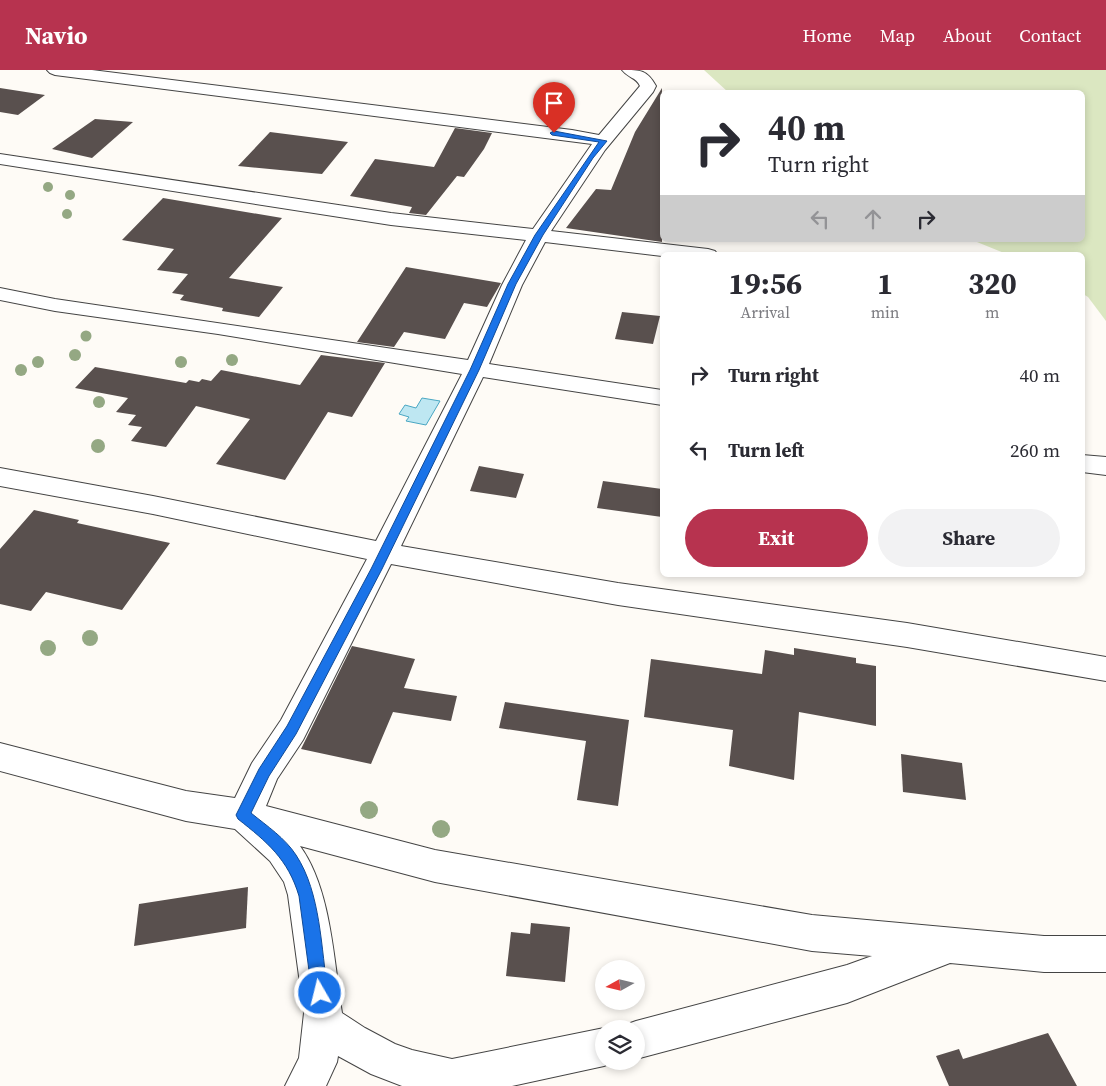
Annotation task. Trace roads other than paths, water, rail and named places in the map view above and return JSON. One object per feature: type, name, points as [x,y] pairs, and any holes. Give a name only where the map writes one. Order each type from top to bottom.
[{"type":"street","points":[[55,70],[563,134],[604,141]]},
{"type":"street","points":[[243,815],[257,790],[263,773],[292,730],[385,553],[475,370],[512,284],[539,235],[590,157],[645,92],[648,86],[644,77],[630,70]]},
{"type":"street","points":[[0,159],[391,219],[683,252]]},
{"type":"street","points":[[0,294],[660,398]]},
{"type":"street","points":[[1085,463],[1106,466]]},
{"type":"street","points":[[0,477],[153,505],[385,553],[618,594],[907,635],[1106,669]]},
{"type":"street","points":[[0,757],[186,806],[243,815],[435,866],[812,933],[1044,954],[1106,954]]},
{"type":"street","points":[[243,815],[273,839],[291,859],[301,879],[306,896],[326,1025],[366,1051],[412,1070],[452,1078],[595,1049]]},
{"type":"street","points":[[301,879],[314,854],[327,847],[352,843]]},
{"type":"street","points":[[645,1038],[847,984],[950,945]]},
{"type":"street","points":[[305,1086],[318,1062],[323,1012]]},
{"type":"water","points":[[422,398],[440,401],[426,425],[406,421],[409,417],[399,414],[405,405],[416,408]]}]
